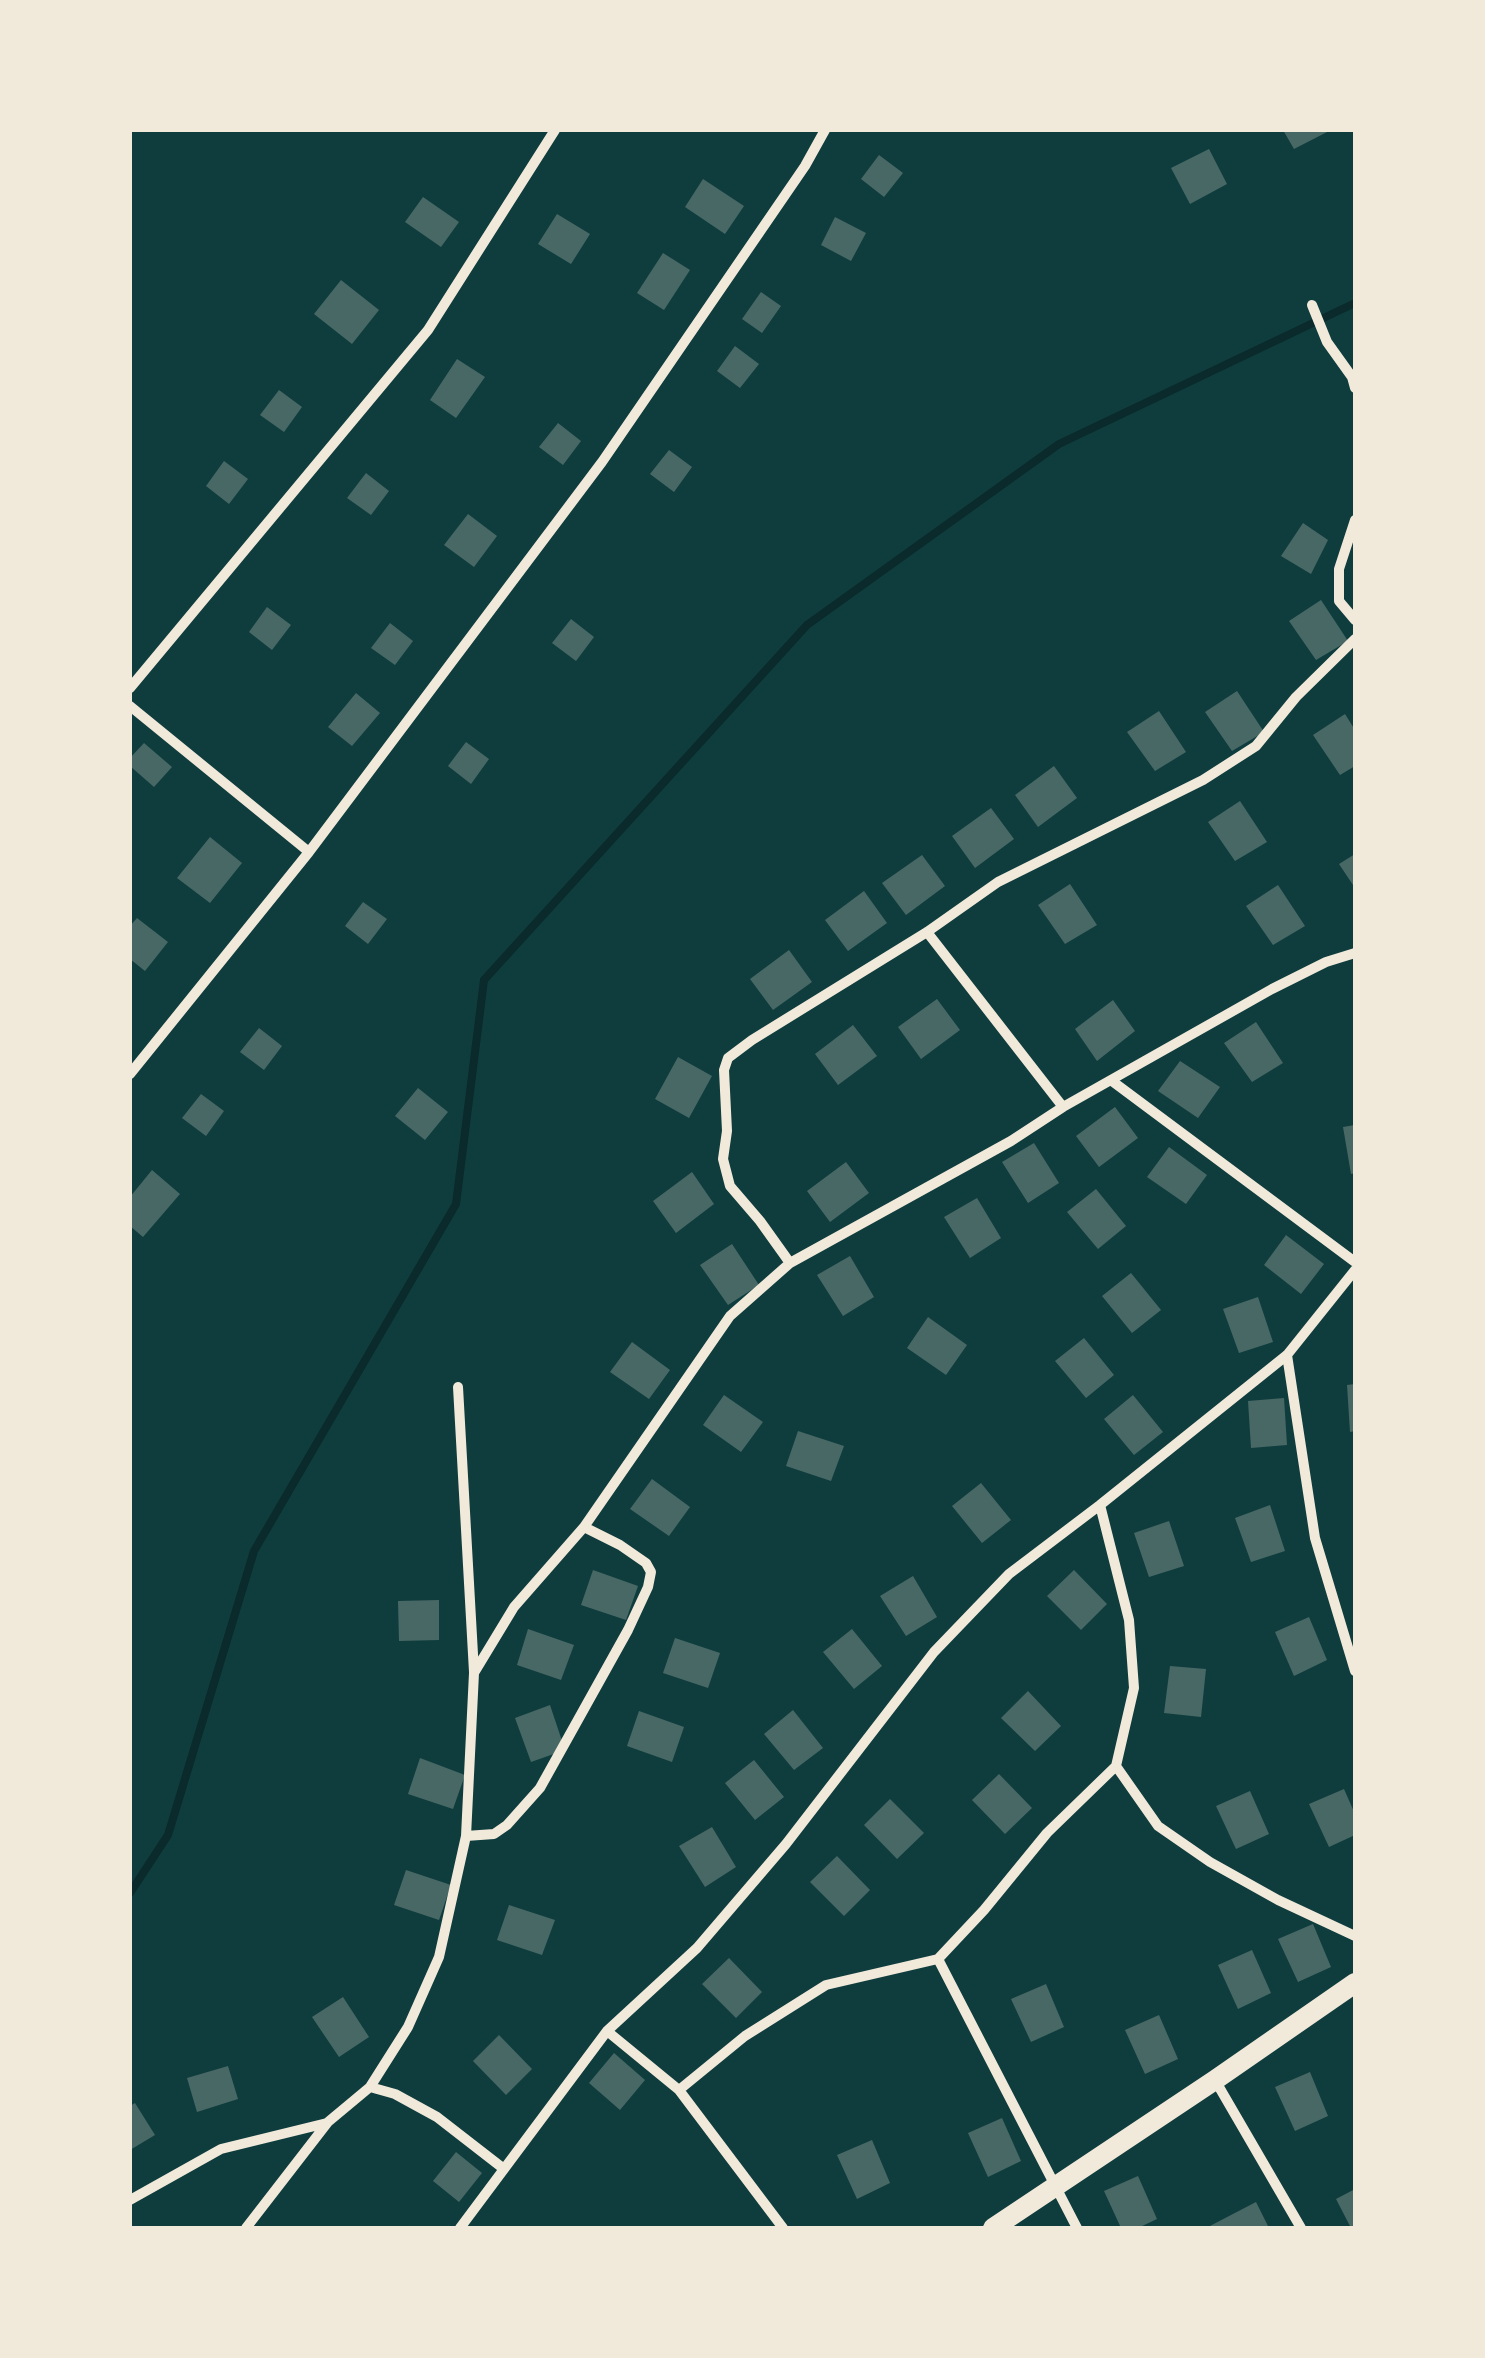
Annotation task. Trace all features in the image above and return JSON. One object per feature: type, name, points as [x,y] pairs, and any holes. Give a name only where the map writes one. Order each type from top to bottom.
[{"type":"main road","points":[[993,2228],[1355,1983]]},
{"type":"street","points":[[130,688],[428,330],[555,130]]},
{"type":"street","points":[[130,1074],[309,852],[602,462],[805,166],[825,130]]},
{"type":"street","points":[[1312,306],[1327,342],[1352,377],[1355,388]]},
{"type":"street","points":[[1355,520],[1339,569],[1339,601],[1355,620]]},
{"type":"street","points":[[790,1263],[730,1186],[723,1159],[727,1131],[724,1070],[728,1058],[927,932],[998,882],[1203,780],[1256,746],[1296,697],[1355,639]]},
{"type":"street","points":[[130,706],[309,852]]},
{"type":"street","points":[[927,932],[1063,1107]]},
{"type":"street","points":[[474,1673],[514,1606],[584,1527],[730,1316],[790,1263],[1011,1141],[1063,1107],[1272,989],[1355,952]]},
{"type":"street","points":[[1112,1081],[1355,1262]]},
{"type":"street","points":[[460,2228],[607,2031],[697,1948],[786,1844],[934,1652],[1010,1574],[1287,1355],[1355,1270]]},
{"type":"street","points":[[1287,1355],[1315,1538],[1355,1671]]},
{"type":"street","points":[[246,2228],[328,2122],[370,2087],[408,2027],[439,1957],[466,1836],[474,1673],[458,1387]]},
{"type":"street","points":[[679,2090],[745,2036],[826,1984],[938,1959],[1047,1833],[1116,1766],[1134,1688],[1133,1671],[1129,1620],[1100,1505]]},
{"type":"street","points":[[466,1836],[494,1834],[540,1788],[648,1587],[651,1572],[646,1563],[584,1527]]},
{"type":"street","points":[[1116,1766],[1158,1826],[1210,1862],[1355,1936]]},
{"type":"street","points":[[938,1959],[1076,2228]]},
{"type":"street","points":[[607,2031],[679,2090],[783,2228]]},
{"type":"street","points":[[1215,2080],[1301,2228]]},
{"type":"street","points":[[370,2087],[394,2094],[436,2118],[504,2170]]},
{"type":"street","points":[[130,2200],[222,2149],[328,2122]]},
{"type":"building","points":[[1283,130],[1331,130],[1294,149]]},
{"type":"building","points":[[1209,149],[1227,184],[1190,204],[1171,168]]},
{"type":"building","points":[[879,155],[903,173],[884,197],[861,179]]},
{"type":"building","points":[[703,179],[744,206],[725,234],[685,207]]},
{"type":"building","points":[[423,197],[459,222],[441,247],[405,222]]},
{"type":"building","points":[[557,214],[590,234],[571,264],[538,244]]},
{"type":"building","points":[[835,217],[866,233],[851,261],[821,245]]},
{"type":"building","points":[[663,253],[690,270],[664,310],[637,293]]},
{"type":"building","points":[[341,280],[379,310],[352,344],[314,314]]},
{"type":"building","points":[[761,292],[781,306],[762,333],[742,319]]},
{"type":"building","points":[[735,346],[759,364],[740,388],[717,371]]},
{"type":"building","points":[[457,359],[485,377],[456,418],[430,400]]},
{"type":"building","points":[[279,390],[302,407],[284,432],[260,415]]},
{"type":"building","points":[[558,423],[581,441],[563,465],[539,447]]},
{"type":"building","points":[[669,450],[692,467],[674,492],[650,474]]},
{"type":"building","points":[[224,461],[248,479],[229,504],[206,486]]},
{"type":"building","points":[[366,473],[389,491],[371,515],[347,498]]},
{"type":"building","points":[[468,514],[497,536],[474,567],[444,545]]},
{"type":"building","points":[[1303,523],[1328,540],[1311,574],[1281,556]]},
{"type":"building","points":[[1321,600],[1348,641],[1316,660],[1289,621]]},
{"type":"building","points":[[267,607],[291,625],[272,650],[249,632]]},
{"type":"building","points":[[571,619],[594,637],[576,661],[552,643]]},
{"type":"building","points":[[390,623],[413,641],[395,665],[371,648]]},
{"type":"building","points":[[1237,691],[1264,732],[1232,751],[1205,712]]},
{"type":"building","points":[[356,693],[380,713],[352,746],[328,727]]},
{"type":"building","points":[[1159,711],[1186,752],[1155,771],[1127,732]]},
{"type":"building","points":[[1345,714],[1355,730],[1355,766],[1340,775],[1313,735]]},
{"type":"building","points":[[466,742],[489,759],[471,784],[448,766]]},
{"type":"building","points":[[144,743],[172,767],[154,787],[130,766],[130,758]]},
{"type":"building","points":[[1054,766],[1077,798],[1038,827],[1015,795]]},
{"type":"building","points":[[1240,801],[1267,842],[1235,861],[1208,822]]},
{"type":"building","points":[[991,808],[1014,839],[975,868],[952,836]]},
{"type":"building","points":[[210,837],[242,863],[210,903],[177,878]]},
{"type":"building","points":[[1355,854],[1355,888],[1339,864]]},
{"type":"building","points":[[922,855],[945,886],[906,915],[882,883]]},
{"type":"building","points":[[1070,884],[1097,925],[1065,944],[1038,905]]},
{"type":"building","points":[[1278,885],[1305,926],[1273,945],[1246,906]]},
{"type":"building","points":[[864,891],[887,923],[848,951],[825,920]]},
{"type":"building","points":[[363,902],[387,919],[368,944],[345,926]]},
{"type":"building","points":[[137,918],[168,942],[145,971],[130,959],[130,926]]},
{"type":"building","points":[[789,950],[812,982],[773,1010],[750,979]]},
{"type":"building","points":[[937,999],[960,1030],[921,1059],[898,1027]]},
{"type":"building","points":[[1113,1000],[1135,1031],[1097,1061],[1075,1029]]},
{"type":"building","points":[[1256,1022],[1283,1063],[1252,1082],[1224,1043]]},
{"type":"building","points":[[853,1025],[877,1056],[838,1085],[815,1054]]},
{"type":"building","points":[[259,1028],[282,1046],[264,1070],[240,1052]]},
{"type":"building","points":[[678,1057],[712,1076],[689,1118],[655,1099]]},
{"type":"building","points":[[1180,1061],[1220,1087],[1198,1118],[1158,1091]]},
{"type":"building","points":[[418,1088],[448,1112],[425,1140],[395,1116]]},
{"type":"building","points":[[201,1094],[224,1111],[206,1136],[182,1118]]},
{"type":"building","points":[[1115,1107],[1138,1138],[1099,1167],[1076,1136]]},
{"type":"building","points":[[1355,1125],[1355,1173],[1351,1174],[1343,1127]]},
{"type":"building","points":[[1034,1143],[1059,1183],[1028,1203],[1002,1162]]},
{"type":"building","points":[[1169,1147],[1207,1175],[1186,1204],[1147,1177]]},
{"type":"building","points":[[846,1162],[869,1193],[830,1222],[807,1191]]},
{"type":"building","points":[[152,1170],[180,1194],[143,1237],[130,1226],[130,1197]]},
{"type":"building","points":[[692,1172],[714,1204],[676,1233],[653,1201]]},
{"type":"building","points":[[1096,1189],[1126,1226],[1098,1249],[1067,1212]]},
{"type":"building","points":[[977,1198],[1001,1238],[970,1258],[944,1217]]},
{"type":"building","points":[[1286,1235],[1324,1264],[1301,1294],[1264,1265]]},
{"type":"building","points":[[732,1244],[759,1285],[728,1305],[700,1265]]},
{"type":"building","points":[[850,1256],[874,1297],[843,1316],[817,1275]]},
{"type":"building","points":[[1131,1273],[1161,1310],[1132,1333],[1102,1296]]},
{"type":"building","points":[[1258,1297],[1273,1342],[1239,1353],[1223,1309]]},
{"type":"building","points":[[928,1317],[967,1345],[946,1375],[907,1348]]},
{"type":"building","points":[[1084,1338],[1114,1375],[1086,1398],[1055,1361]]},
{"type":"building","points":[[632,1342],[670,1370],[649,1399],[610,1372]]},
{"type":"building","points":[[1355,1384],[1355,1431],[1350,1432],[1347,1385]]},
{"type":"building","points":[[724,1395],[763,1422],[741,1452],[703,1425]]},
{"type":"building","points":[[1133,1395],[1163,1432],[1134,1455],[1104,1419]]},
{"type":"building","points":[[1284,1398],[1287,1445],[1251,1448],[1248,1401]]},
{"type":"building","points":[[798,1431],[844,1446],[831,1481],[786,1466]]},
{"type":"building","points":[[652,1479],[690,1507],[669,1536],[630,1509]]},
{"type":"building","points":[[981,1483],[1011,1520],[982,1543],[952,1506]]},
{"type":"building","points":[[1270,1505],[1285,1551],[1251,1562],[1235,1518]]},
{"type":"building","points":[[1169,1521],[1184,1566],[1149,1577],[1134,1533]]},
{"type":"building","points":[[593,1570],[638,1586],[626,1620],[581,1605]]},
{"type":"building","points":[[1074,1570],[1107,1604],[1081,1630],[1047,1596]]},
{"type":"building","points":[[913,1576],[937,1617],[906,1636],[880,1596]]},
{"type":"building","points":[[439,1600],[439,1640],[399,1641],[398,1601]]},
{"type":"building","points":[[1309,1617],[1327,1660],[1294,1676],[1275,1632]]},
{"type":"building","points":[[528,1629],[574,1645],[561,1680],[517,1665]]},
{"type":"building","points":[[852,1629],[882,1666],[854,1689],[823,1652]]},
{"type":"building","points":[[675,1638],[720,1653],[708,1688],[663,1673]]},
{"type":"building","points":[[1170,1666],[1206,1669],[1201,1717],[1164,1713]]},
{"type":"building","points":[[1028,1691],[1061,1726],[1035,1751],[1001,1718]]},
{"type":"building","points":[[550,1705],[565,1750],[531,1762],[515,1718]]},
{"type":"building","points":[[793,1710],[823,1748],[794,1770],[764,1734]]},
{"type":"building","points":[[639,1711],[684,1727],[672,1762],[627,1746]]},
{"type":"building","points":[[420,1758],[465,1775],[453,1809],[408,1794]]},
{"type":"building","points":[[754,1760],[784,1797],[755,1820],[725,1783]]},
{"type":"building","points":[[999,1774],[1032,1808],[1005,1834],[972,1800]]},
{"type":"building","points":[[1344,1789],[1355,1814],[1355,1835],[1329,1847],[1309,1804]]},
{"type":"building","points":[[1250,1791],[1269,1834],[1236,1849],[1216,1806]]},
{"type":"building","points":[[890,1799],[924,1833],[897,1859],[864,1825]]},
{"type":"building","points":[[712,1827],[736,1867],[705,1887],[679,1846]]},
{"type":"building","points":[[837,1856],[870,1890],[844,1916],[810,1882]]},
{"type":"building","points":[[406,1870],[451,1885],[439,1920],[394,1905]]},
{"type":"building","points":[[509,1905],[555,1920],[542,1955],[497,1940]]},
{"type":"building","points":[[1313,1924],[1331,1967],[1298,1982],[1278,1939]]},
{"type":"building","points":[[1252,1950],[1271,1993],[1238,2009],[1218,1965]]},
{"type":"building","points":[[729,1958],[762,1992],[736,2018],[702,1984]]},
{"type":"building","points":[[1046,1984],[1064,2027],[1031,2042],[1011,1999]]},
{"type":"building","points":[[343,1997],[369,2037],[339,2057],[312,2017]]},
{"type":"building","points":[[1159,2015],[1178,2059],[1145,2074],[1125,2030]]},
{"type":"building","points":[[499,2035],[532,2069],[506,2095],[473,2061]]},
{"type":"building","points":[[614,2053],[645,2080],[620,2110],[589,2083]]},
{"type":"building","points":[[228,2066],[238,2099],[197,2112],[187,2078]]},
{"type":"building","points":[[1310,2072],[1328,2116],[1295,2131],[1275,2087]]},
{"type":"building","points":[[135,2103],[155,2135],[130,2150],[130,2106]]},
{"type":"building","points":[[1002,2118],[1021,2161],[988,2177],[968,2133]]},
{"type":"building","points":[[872,2140],[890,2183],[857,2199],[837,2155]]},
{"type":"building","points":[[456,2152],[482,2173],[459,2202],[433,2181]]},
{"type":"building","points":[[1138,2176],[1157,2219],[1138,2228],[1121,2228],[1104,2191]]},
{"type":"building","points":[[1355,2189],[1355,2228],[1351,2228],[1336,2199]]},
{"type":"building","points":[[1256,2202],[1269,2228],[1206,2228]]},
{"type":"waterway","points":[[130,1893],[168,1835],[254,1551],[456,1204],[484,980],[807,625],[1059,444],[1355,303]]}]
